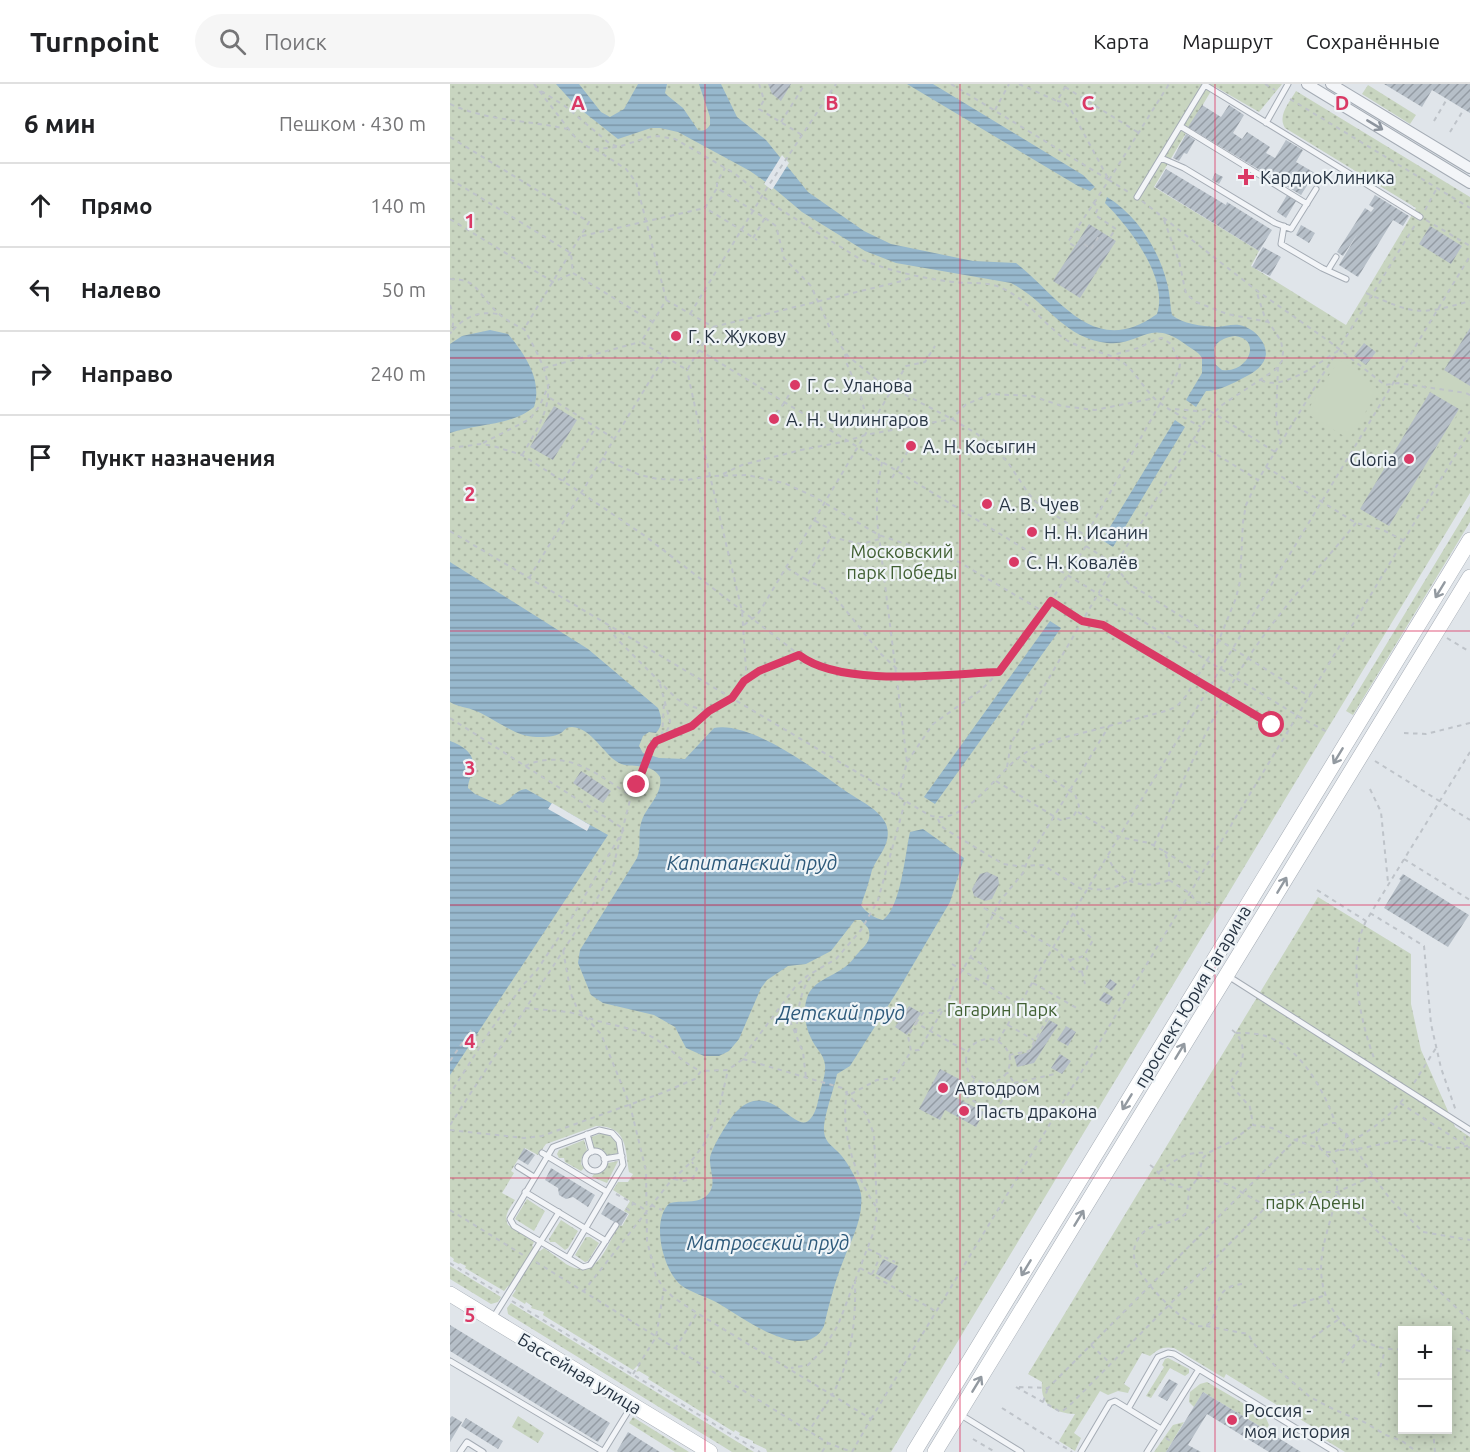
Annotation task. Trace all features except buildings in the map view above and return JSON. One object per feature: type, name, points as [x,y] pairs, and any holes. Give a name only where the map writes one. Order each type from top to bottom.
[{"type":"main road","name":"проспект Юрия Гагарина","points":[[914,1452],[1470,540]]},
{"type":"main road","name":"проспект Юрия Гагарина","points":[[936,1452],[1470,577]]},
{"type":"main road","name":"Бассейная улица","points":[[450,1294],[710,1452]]},
{"type":"street","points":[[1307,84],[1470,183]]},
{"type":"street","points":[[1331,84],[1470,168]]},
{"type":"lane","points":[[1266,123],[1288,84]]},
{"type":"lane","points":[[1137,197],[1205,85],[1420,217]]},
{"type":"lane","points":[[1179,126],[1306,204]]},
{"type":"lane","points":[[1161,158],[1184,168],[1275,223],[1291,229],[1316,189]]},
{"type":"lane","points":[[1284,226],[1281,244],[1346,279]]},
{"type":"lane","points":[[1328,270],[1336,257]]},
{"type":"lane","points":[[1226,976],[1470,1130]]},
{"type":"lane","points":[[568,1258],[623,1165],[622,1155],[619,1141],[612,1133],[599,1130],[553,1147],[544,1154],[534,1177],[511,1216],[514,1226],[583,1267],[589,1266],[616,1225]]},
{"type":"lane","points":[[587,1134],[592,1152]]},
{"type":"lane","points":[[592,1152],[600,1153],[604,1164],[600,1169],[590,1169],[585,1160],[587,1156],[592,1152]]},
{"type":"lane","points":[[544,1154],[609,1191]]},
{"type":"lane","points":[[604,1159],[622,1155]]},
{"type":"lane","points":[[518,1167],[534,1177]]},
{"type":"lane","points":[[585,1178],[590,1169]]},
{"type":"lane","points":[[525,1192],[606,1241]]},
{"type":"lane","points":[[492,1320],[559,1212]]},
{"type":"lane","points":[[1128,1408],[1158,1357],[1168,1353],[1174,1354],[1335,1452]]},
{"type":"lane","points":[[450,1361],[603,1452],[632,1404]]},
{"type":"lane","points":[[1147,1452],[1199,1369]]},
{"type":"lane","points":[[1081,1452],[1110,1403],[1115,1401],[1161,1429]]},
{"type":"lane","points":[[959,1413],[1021,1452]]},
{"type":"lane","points":[[460,1452],[467,1442],[483,1452]]},
{"type":"path","points":[[534,84],[580,143],[596,149],[632,175],[639,188],[666,300],[641,342],[544,368]]},
{"type":"path","points":[[759,84],[764,100],[759,109],[802,135]]},
{"type":"path","points":[[781,122],[805,84]]},
{"type":"path","points":[[690,314],[767,188],[836,84]]},
{"type":"path","points":[[951,84],[1137,197],[1256,290],[1330,342],[1385,385],[1398,383],[1470,395]]},
{"type":"path","points":[[994,111],[1009,84]]},
{"type":"path","points":[[1020,84],[1064,102],[1070,108],[1109,180]]},
{"type":"path","points":[[1074,246],[1068,242],[1076,228],[1169,84]]},
{"type":"path","points":[[1265,84],[1470,208]]},
{"type":"path","points":[[1057,101],[1066,86],[1139,133]]},
{"type":"path","points":[[541,91],[555,98],[618,147]]},
{"type":"path","points":[[1434,121],[1448,99]]},
{"type":"path","points":[[450,104],[470,113],[484,116],[568,129]]},
{"type":"path","points":[[1450,132],[1464,109]]},
{"type":"path","points":[[596,149],[618,147],[649,136],[666,136],[675,139],[742,179],[762,196],[860,259],[915,276],[997,286],[1019,299],[1064,338],[1112,356],[1132,370],[1161,403],[1201,427]]},
{"type":"path","points":[[450,137],[589,222],[524,329]]},
{"type":"path","points":[[705,208],[725,168]]},
{"type":"path","points":[[450,179],[571,253]]},
{"type":"path","points":[[717,188],[776,226],[784,258],[805,278],[833,335],[845,353],[871,376],[952,418],[977,434],[1007,461],[1028,494],[1036,502],[1086,536]]},
{"type":"path","points":[[938,819],[957,812],[973,802],[1018,757],[1046,742],[1169,710],[1181,702],[1219,640],[1236,598],[1240,581],[1246,505],[1258,480],[1437,188]]},
{"type":"path","points":[[1093,202],[1098,208],[1095,215],[1116,229],[1110,237]]},
{"type":"path","points":[[580,237],[705,208],[758,240]]},
{"type":"path","points":[[1420,217],[1470,246]]},
{"type":"path","points":[[753,238],[765,218]]},
{"type":"path","points":[[1163,218],[1179,261],[1186,294],[1196,302],[1213,309],[1268,322]]},
{"type":"path","points":[[450,219],[553,282]]},
{"type":"path","points":[[1076,228],[1083,232]]},
{"type":"path","points":[[1084,244],[1091,249],[1099,236],[1103,238]]},
{"type":"path","points":[[571,253],[573,273]]},
{"type":"path","points":[[998,1041],[1470,256]]},
{"type":"path","points":[[553,282],[573,273]]},
{"type":"path","points":[[573,273],[653,322]]},
{"type":"path","points":[[666,300],[713,327],[819,303],[915,276]]},
{"type":"path","points":[[450,279],[476,285],[499,314],[513,325],[524,329],[544,368],[550,398],[540,424],[522,455]]},
{"type":"path","points":[[1256,290],[1268,322],[1283,347],[1283,357],[1278,367],[1276,383],[1276,417],[1281,443]]},
{"type":"path","points":[[1366,293],[1415,312],[1439,310],[1470,301]]},
{"type":"path","points":[[450,304],[453,330]]},
{"type":"path","points":[[450,334],[472,315],[499,314]]},
{"type":"path","points":[[713,327],[687,370],[742,611],[747,655],[744,681]]},
{"type":"path","points":[[898,796],[907,762],[933,724],[981,690],[999,672],[1044,612],[1086,546],[1086,536],[1161,403],[1180,364],[1171,344],[1162,338],[1112,356]]},
{"type":"path","points":[[641,342],[687,370]]},
{"type":"path","points":[[744,625],[763,606],[906,366],[925,362],[935,346]]},
{"type":"path","points":[[699,350],[1329,733]]},
{"type":"path","points":[[1261,380],[1270,384],[1288,380],[1338,350]]},
{"type":"path","points":[[845,353],[847,364],[861,397],[869,428]]},
{"type":"path","points":[[529,578],[665,356]]},
{"type":"path","points":[[1007,768],[1011,743],[1115,565],[1201,427],[1235,396],[1278,367]]},
{"type":"path","points":[[481,444],[530,419],[540,405],[549,384]]},
{"type":"path","points":[[777,414],[792,390]]},
{"type":"path","points":[[720,475],[742,465],[764,459],[865,435],[952,418],[965,405],[990,394],[1032,396],[1068,407],[1095,410],[1155,398]]},
{"type":"path","points":[[550,398],[614,439]]},
{"type":"path","points":[[1172,409],[1196,411],[1207,409],[1275,452]]},
{"type":"path","points":[[563,481],[596,428]]},
{"type":"path","points":[[450,1210],[828,1443],[852,1452],[1470,431]]},
{"type":"path","points":[[1193,440],[1258,480]]},
{"type":"path","points":[[450,448],[481,444],[522,455],[659,546],[812,663],[864,675],[999,672]]},
{"type":"path","points":[[892,478],[909,449]]},
{"type":"path","points":[[602,458],[658,479],[687,480],[720,475],[747,475],[764,477],[791,486],[824,502],[879,535],[959,562],[1044,612]]},
{"type":"path","points":[[882,462],[877,490],[877,520],[907,762]]},
{"type":"path","points":[[1266,466],[1356,523],[1383,530],[1405,541]]},
{"type":"path","points":[[814,520],[826,527],[831,537]]},
{"type":"path","points":[[1154,845],[1208,727],[1236,678],[1265,635],[1356,523]]},
{"type":"path","points":[[450,531],[938,819],[941,826],[948,831],[1002,864],[1043,865],[1086,892]]},
{"type":"path","points":[[831,537],[861,544],[880,539]]},
{"type":"path","points":[[805,579],[831,537]]},
{"type":"path","points":[[1086,546],[1115,565],[1128,583],[1310,697]]},
{"type":"path","points":[[786,567],[831,592],[881,654],[897,669]]},
{"type":"path","points":[[1051,601],[1082,621],[1103,625],[1288,734]]},
{"type":"path","points":[[607,625],[616,638],[676,699],[687,705],[709,711]]},
{"type":"path","points":[[450,1125],[598,897],[612,871],[631,796],[656,741],[692,726],[709,711],[732,698],[744,681],[770,665],[799,655]]},
{"type":"path","points":[[660,682],[670,722],[662,738]]},
{"type":"path","points":[[662,738],[664,703]]},
{"type":"path","points":[[450,718],[624,829]]},
{"type":"path","points":[[1404,733],[1426,734],[1470,723]]},
{"type":"path","points":[[911,1051],[919,1050],[947,1005],[954,982],[1000,901],[1018,881],[1054,816],[1109,726]]},
{"type":"path","points":[[1381,1073],[1367,1039],[1358,990],[1358,944],[1361,930],[1470,752]]},
{"type":"path","points":[[996,781],[1060,820],[1067,820],[1078,812],[1079,800],[1070,790],[1018,757]]},
{"type":"path","points":[[525,766],[533,762],[554,759],[578,763],[631,796]]},
{"type":"path","points":[[1372,759],[1470,820]]},
{"type":"path","points":[[1370,789],[1381,812],[1388,884]]},
{"type":"path","points":[[525,1008],[569,1012],[646,1034],[692,1068],[701,1071],[728,1070],[744,1059],[751,1046],[795,987],[812,973],[836,959],[862,928],[878,900],[905,801]]},
{"type":"path","points":[[1078,812],[1119,837],[1154,845],[1202,875]]},
{"type":"path","points":[[450,1094],[494,1026],[537,970],[624,829]]},
{"type":"path","points":[[1164,851],[1169,863],[1168,880]]},
{"type":"path","points":[[1108,856],[1114,869],[1130,882],[1144,885],[1168,880],[1191,894],[1196,902],[1215,905],[1222,909]]},
{"type":"path","points":[[1404,859],[1470,900]]},
{"type":"path","points":[[1130,882],[1135,870]]},
{"type":"path","points":[[1088,888],[1105,889],[1130,882]]},
{"type":"path","points":[[1317,891],[1366,921]]},
{"type":"path","points":[[984,908],[1053,947],[1070,960],[1074,970],[1082,972]]},
{"type":"path","points":[[1070,960],[1084,956],[1093,939],[1080,927],[1073,913]]},
{"type":"path","points":[[1370,913],[1424,946],[1431,1024],[1436,1048],[1469,1147]]},
{"type":"path","points":[[563,950],[571,994],[577,1008],[601,1034],[630,1105],[643,1153],[648,1203],[647,1241],[656,1276],[664,1289],[697,1313],[871,1419]]},
{"type":"path","points":[[1084,956],[1089,962]]},
{"type":"path","points":[[970,957],[983,965],[989,973],[986,985]]},
{"type":"path","points":[[1089,962],[1095,962]]},
{"type":"path","points":[[1082,972],[1089,962]]},
{"type":"path","points":[[952,964],[1027,1009]]},
{"type":"path","points":[[1086,969],[1090,973]]},
{"type":"path","points":[[1082,972],[1085,984]]},
{"type":"path","points":[[796,1036],[803,986],[812,973]]},
{"type":"path","points":[[1033,982],[1080,1010]]},
{"type":"path","points":[[1008,1055],[1029,1051],[1059,998]]},
{"type":"path","points":[[783,1004],[806,1062],[807,1078]]},
{"type":"path","points":[[848,1093],[878,1080],[894,1079],[911,1051],[908,1036],[923,1013],[943,1010]]},
{"type":"path","points":[[916,1023],[968,1052]]},
{"type":"path","points":[[1008,1025],[1034,1041]]},
{"type":"path","points":[[450,1061],[471,1030]]},
{"type":"path","points":[[1232,1030],[1242,1042],[1243,1058],[1230,1084],[1250,1107],[1253,1125]]},
{"type":"path","points":[[1236,1033],[1272,1038],[1288,1048],[1317,1082],[1327,1099],[1335,1123],[1346,1133],[1348,1140],[1373,1176],[1391,1200],[1423,1232],[1470,1240]]},
{"type":"path","points":[[989,1038],[998,1041],[1008,1055],[1010,1063],[1007,1072],[996,1081],[984,1083],[975,1080],[968,1065],[968,1052],[979,1040],[989,1038]]},
{"type":"path","points":[[1340,1150],[1348,1140],[1377,1125],[1400,1103],[1436,1048]]},
{"type":"path","points":[[744,1059],[764,1063],[842,1088],[866,1114],[874,1134],[877,1208],[876,1221],[868,1249],[838,1325],[822,1351],[808,1365],[789,1368]]},
{"type":"path","points":[[583,1292],[674,1179],[692,1162],[712,1128],[728,1070]]},
{"type":"path","points":[[450,1130],[542,1136],[679,1087],[695,1079],[701,1071]]},
{"type":"path","points":[[1007,1072],[1014,1083]]},
{"type":"path","points":[[1014,1083],[1055,1074]]},
{"type":"path","points":[[975,1080],[965,1096],[994,1113],[1014,1083]]},
{"type":"path","points":[[848,1093],[844,1120],[850,1148],[858,1172],[877,1208]]},
{"type":"path","points":[[1400,1103],[1469,1147]]},
{"type":"path","points":[[1043,1402],[1048,1388],[1295,1140],[1317,1131],[1328,1122],[1335,1123]]},
{"type":"path","points":[[1417,1452],[1402,1441],[1310,1397],[1282,1374],[1248,1334],[1194,1325],[1168,1306],[1136,1266],[1134,1254],[1140,1235],[1148,1228],[1184,1215],[1188,1208],[1188,1190],[1198,1175],[1201,1162],[1208,1153],[1232,1141],[1253,1125],[1272,1128],[1295,1140],[1333,1152],[1356,1151],[1411,1140],[1421,1141],[1435,1147],[1469,1147]]},
{"type":"path","points":[[1317,1131],[1316,1137],[1321,1149],[1336,1164],[1337,1192],[1322,1248],[1320,1269],[1330,1306],[1359,1338],[1385,1349],[1398,1349]]},
{"type":"path","points":[[1159,1172],[1193,1152],[1208,1153]]},
{"type":"path","points":[[674,1179],[684,1181],[693,1178],[697,1170],[692,1162]]},
{"type":"path","points":[[1150,1165],[1170,1184],[1182,1186],[1188,1190]]},
{"type":"path","points":[[1198,1175],[1220,1181],[1267,1206]]},
{"type":"path","points":[[1048,1388],[1016,1387],[1061,1412],[1267,1206],[1290,1195],[1304,1192],[1337,1192],[1373,1176]]},
{"type":"path","points":[[609,1191],[648,1211]]},
{"type":"path","points":[[1337,1192],[1470,1321]]},
{"type":"path","points":[[648,1203],[662,1210]]},
{"type":"path","points":[[626,1208],[628,1210],[633,1204]]},
{"type":"path","points":[[868,1249],[895,1262]]},
{"type":"path","points":[[872,1275],[876,1271],[881,1255]]},
{"type":"path","points":[[450,1263],[760,1452]]},
{"type":"path","points":[[860,1268],[938,1312]]},
{"type":"path","points":[[1298,1269],[1320,1269]]},
{"type":"path","points":[[809,1431],[832,1395],[849,1352],[855,1312],[855,1281]]},
{"type":"path","points":[[1206,1326],[1213,1317],[1216,1302],[1223,1292],[1242,1284]]},
{"type":"path","points":[[633,1374],[656,1337],[664,1289]]},
{"type":"path","points":[[1293,1306],[1326,1295]]},
{"type":"path","points":[[675,1349],[697,1313]]},
{"type":"path","points":[[1312,1338],[1340,1319]]},
{"type":"path","points":[[1342,1363],[1359,1338]]},
{"type":"path","points":[[1091,1345],[1110,1363]]},
{"type":"path","points":[[1452,1348],[1470,1351]]},
{"type":"path","points":[[1378,1376],[1385,1349]]},
{"type":"path","points":[[1002,1408],[1072,1452]]},
{"type":"path","points":[[1433,1434],[1435,1452]]},
{"type":"path","points":[[973,1439],[995,1452]]},
{"type":"path","points":[[822,1452],[828,1443]]},
{"type":"green space","name":"Московский парк Победы","points":[[450,84],[1282,84],[1259,112],[1214,86],[1154,187],[1259,251],[1251,266],[1346,325],[1416,208],[1285,128],[1283,113],[1296,91],[1470,197],[1470,493],[891,1452],[767,1452],[753,1441],[739,1435],[740,1433],[735,1430],[734,1432],[648,1379],[649,1377],[639,1371],[636,1372],[638,1365],[633,1370],[543,1315],[544,1312],[531,1308],[532,1306],[526,1302],[525,1304],[512,1296],[516,1290],[508,1286],[504,1291],[465,1268],[466,1266],[453,1261],[454,1259],[450,1256]],"holes":[[[596,1126],[614,1130],[623,1140],[629,1172],[633,1174],[628,1182],[618,1182],[613,1190],[630,1201],[624,1211],[629,1214],[622,1226],[619,1225],[599,1260],[585,1269],[576,1268],[566,1264],[544,1248],[540,1251],[532,1246],[534,1242],[508,1225],[507,1215],[515,1200],[502,1193],[514,1173],[511,1171],[525,1148],[538,1155],[546,1144]]]},
{"type":"green space","points":[[1368,85],[1416,115],[1410,124],[1362,94]]},
{"type":"green space","name":"Gloria","points":[[1470,328],[1470,394],[1389,526],[1360,509]]},
{"type":"green space","name":"Gloria","points":[[1339,359],[1379,390],[1349,439],[1306,413]]},
{"type":"green space","points":[[1470,506],[1470,522],[1353,715],[1346,711]]},
{"type":"green space","name":"парк Арены","points":[[1318,897],[1411,954],[1411,1004],[1421,1050],[1455,1127],[1470,1137],[1470,1452],[1345,1452],[1319,1436],[1321,1432],[1226,1374],[1224,1378],[1174,1348],[1167,1347],[1150,1356],[1142,1353],[1124,1384],[1130,1388],[1128,1393],[1118,1391],[1108,1395],[1100,1391],[1074,1433],[1081,1438],[1075,1451],[1059,1441],[1075,1414],[1061,1412],[1050,1406],[1043,1397],[1042,1382],[1028,1374]]},
{"type":"green space","points":[[602,1133],[614,1140],[618,1153],[607,1156],[603,1150],[594,1148],[591,1137]]},
{"type":"green space","points":[[584,1140],[587,1150],[582,1157],[581,1164],[584,1168],[581,1171],[565,1162],[564,1158],[559,1158],[557,1154],[559,1150]]},
{"type":"green space","points":[[618,1161],[607,1183],[592,1177],[604,1170],[608,1163]]},
{"type":"green space","points":[[527,1199],[545,1211],[534,1231],[515,1219]]},
{"type":"green space","points":[[561,1220],[578,1231],[565,1250],[555,1242],[550,1242],[549,1239]]},
{"type":"green space","points":[[586,1237],[599,1243],[588,1261],[585,1262],[575,1255]]},
{"type":"green space","points":[[450,1266],[501,1297],[498,1302],[491,1304],[450,1279]]},
{"type":"green space","points":[[511,1303],[754,1452],[732,1452],[508,1314],[507,1308]]},
{"type":"green space","points":[[1168,1358],[1189,1369],[1189,1373],[1185,1376],[1170,1368],[1151,1398],[1146,1396],[1164,1367],[1162,1365],[1165,1359]]},
{"type":"green space","points":[[1207,1382],[1265,1416],[1269,1425],[1266,1430],[1203,1392],[1194,1407],[1189,1402],[1190,1392],[1200,1384]]},
{"type":"green space","points":[[518,1416],[544,1433],[538,1443],[512,1427]]},
{"type":"green space","points":[[633,1417],[689,1452],[675,1452],[629,1423]]},
{"type":"green space","points":[[1184,1422],[1166,1452],[1154,1452],[1173,1425]]},
{"type":"water","points":[[556,84],[579,84],[601,112],[610,117],[624,109],[638,84],[667,84],[665,93],[683,108],[698,130],[702,131],[710,125],[710,117],[699,84],[721,84],[737,117],[766,140],[808,192],[864,231],[891,244],[973,261],[1016,263],[1079,318],[1096,327],[1114,330],[1134,326],[1157,314],[1159,300],[1152,269],[1135,239],[1105,203],[1107,197],[1128,213],[1152,246],[1167,283],[1172,315],[1181,321],[1199,325],[1216,327],[1236,325],[1249,328],[1264,344],[1266,354],[1264,362],[1248,375],[1231,384],[1206,391],[1196,407],[1186,400],[1202,373],[1202,358],[1172,336],[1153,333],[1118,343],[1092,340],[1067,327],[1035,299],[1011,283],[896,263],[865,251],[802,212],[750,171],[678,132],[651,128],[618,139],[575,105]],"holes":[[[1232,336],[1244,338],[1250,349],[1245,362],[1231,370],[1222,370],[1216,365],[1214,348],[1218,343]]]},
{"type":"water","points":[[907,84],[933,84],[1083,175],[1095,187],[1090,191],[1078,186]]},
{"type":"water","points":[[490,330],[508,334],[526,358],[536,387],[534,407],[515,418],[450,433],[450,344],[462,336]]},
{"type":"water","points":[[1175,420],[1185,427],[1113,547],[1102,540]]},
{"type":"water","points":[[450,562],[588,649],[658,708],[661,718],[660,727],[656,733],[649,732],[643,736],[639,746],[643,753],[659,758],[685,759],[714,728],[729,728],[747,732],[802,761],[874,810],[886,824],[888,837],[872,870],[861,905],[874,917],[883,920],[894,904],[910,832],[923,829],[964,858],[950,902],[850,1066],[837,1074],[824,1132],[828,1142],[853,1173],[860,1189],[861,1203],[856,1230],[837,1279],[824,1326],[815,1337],[802,1341],[772,1334],[716,1302],[682,1286],[675,1279],[665,1258],[661,1245],[661,1221],[670,1203],[697,1200],[705,1197],[712,1189],[711,1154],[730,1120],[737,1111],[750,1102],[761,1101],[772,1104],[798,1121],[805,1122],[811,1118],[824,1079],[825,1065],[807,1029],[805,1013],[807,998],[813,987],[840,971],[865,946],[869,938],[868,928],[861,920],[855,920],[831,951],[806,964],[788,966],[767,980],[761,988],[739,1039],[729,1051],[719,1056],[704,1056],[686,1048],[675,1027],[654,1015],[603,1003],[591,995],[578,963],[580,950],[637,858],[641,825],[659,789],[660,777],[646,767],[619,763],[591,736],[579,728],[568,728],[553,736],[530,736],[514,731],[484,714],[450,702]]},
{"type":"water","points":[[1050,621],[1061,628],[935,804],[924,797]]},
{"type":"water","points":[[450,741],[463,748],[472,759],[473,769],[468,788],[475,794],[500,805],[519,791],[526,789],[608,835],[450,1075]]},
{"type":"pier","points":[[782,155],[789,163],[772,190],[764,184]]},
{"type":"pier","points":[[552,803],[590,825],[587,831],[548,809]]},
{"type":"place","name":"КардиоКлиника","points":[[1246,177]]},
{"type":"place","name":"Г. К. Жукову","points":[[676,336]]},
{"type":"place","name":"Г. С. Уланова","points":[[795,385]]},
{"type":"place","name":"А. Н. Чилингаров","points":[[774,419]]},
{"type":"place","name":"А. Н. Косыгин","points":[[911,446]]},
{"type":"place","name":"Gloria","points":[[1409,459]]},
{"type":"place","name":"А. В. Чуев","points":[[987,504]]},
{"type":"place","name":"Н. Н. Исанин","points":[[1032,532]]},
{"type":"place","name":"С. Н. Ковалёв","points":[[1014,562]]},
{"type":"place","name":"Автодром","points":[[943,1088]]},
{"type":"place","name":"Пасть дракона","points":[[964,1111]]},
{"type":"place","name":"Россия - моя история","points":[[1232,1420]]},
{"type":"route","points":[[637,785],[651,748],[656,741],[692,726],[709,711],[732,698],[744,681],[770,665],[799,655],[820,667],[864,675],[999,672],[1051,601],[1082,621],[1103,625],[1272,725]]},
{"type":"water label","name":"Капитанский пруд","points":[[752,862]]},
{"type":"water label","name":"Детский пруд","points":[[841,1012]]},
{"type":"water label","name":"Матросский пруд","points":[[768,1242]]},
{"type":"park label","name":"Гагарин Парк","points":[[1002,1009]]}]
